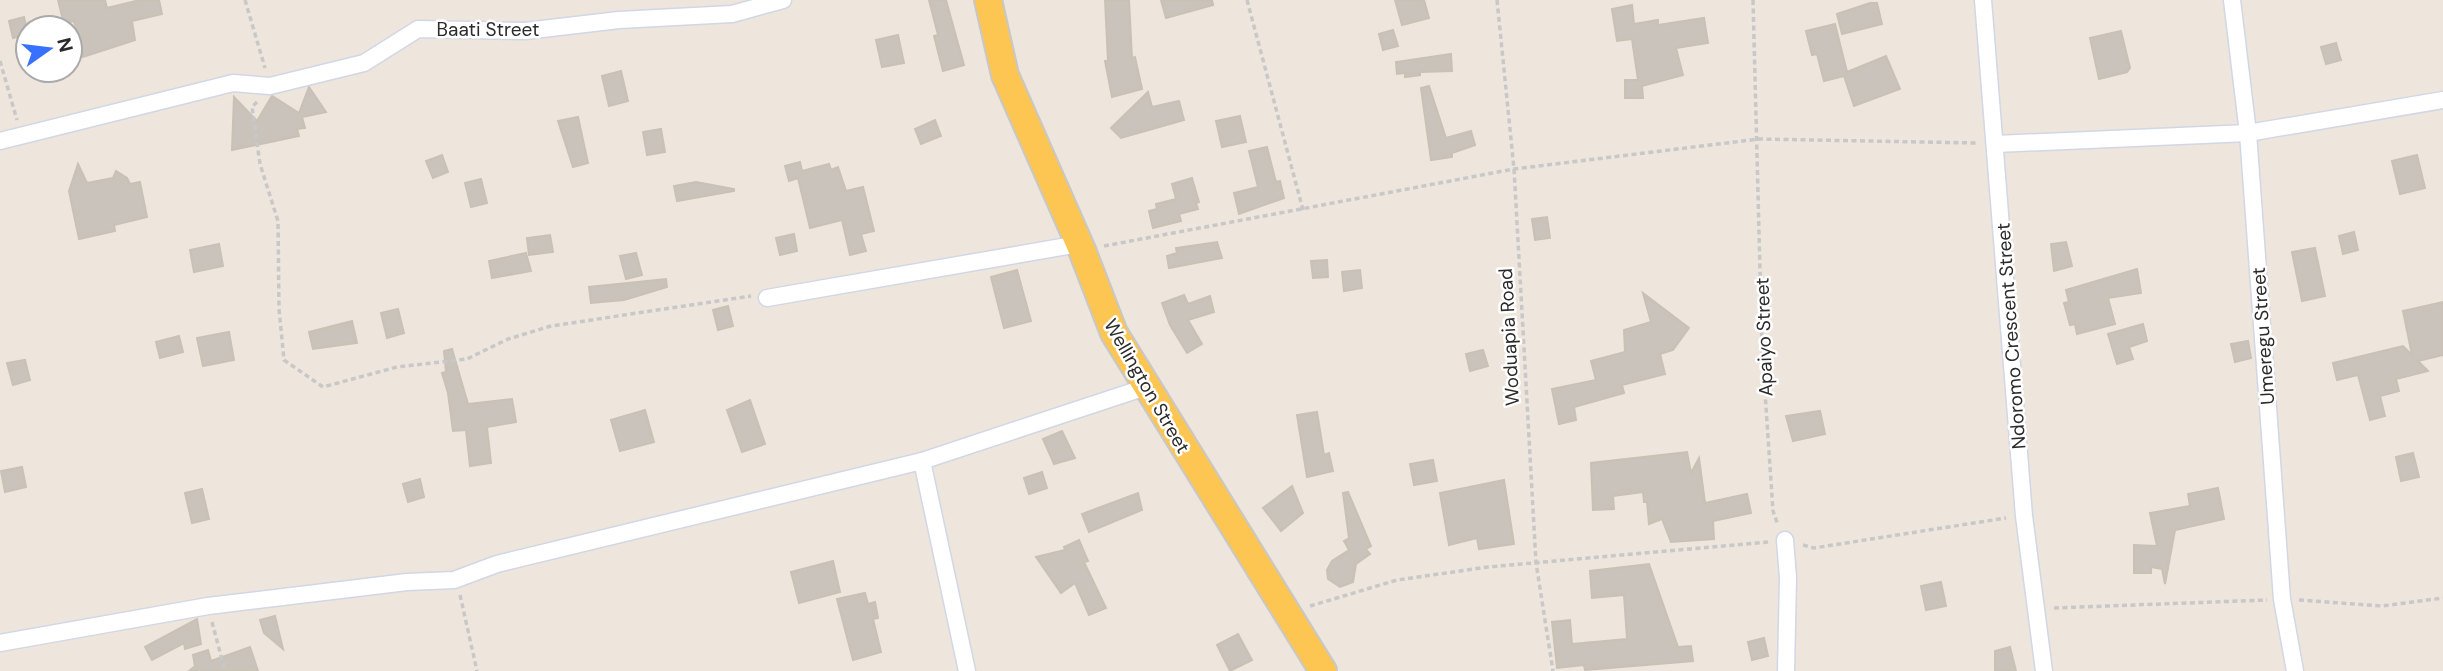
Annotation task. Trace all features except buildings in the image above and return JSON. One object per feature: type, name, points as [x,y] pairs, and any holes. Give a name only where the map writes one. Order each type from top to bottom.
[{"type":"main road","name":"Wellington Street","points":[[988,0],[1004,75],[1080,247],[1114,333],[1323,671]]},
{"type":"street","name":"Baati Street","points":[[0,141],[233,83],[270,86],[364,63],[418,29],[525,31],[619,20],[732,13],[783,0]]},
{"type":"street","name":"Ndoromo Crescent Street","points":[[1983,0],[2024,516],[2044,671]]},
{"type":"street","name":"Umeregu Street","points":[[2232,0],[2248,133],[2282,599],[2295,671]]},
{"type":"street","points":[[1996,144],[2248,133],[2443,100]]},
{"type":"street","points":[[767,298],[1080,247]]},
{"type":"street","points":[[0,643],[208,606],[457,579],[496,565],[922,461],[1146,387]]},
{"type":"street","points":[[922,461],[967,671]]},
{"type":"street","points":[[1785,540],[1788,578],[1786,671]]},
{"type":"path","points":[[245,0],[270,86],[253,107],[260,164],[278,220],[279,309],[284,360],[323,387],[397,367],[467,359],[508,339],[551,326],[690,307],[746,295],[767,298]]},
{"type":"path","points":[[1247,0],[1303,210]]},
{"type":"path","name":"Woduapia Road","points":[[1497,0],[1514,169],[1536,563],[1553,671]]},
{"type":"path","name":"Apaiyo Street","points":[[1753,0],[1759,139],[1762,348],[1773,511],[1785,540]]},
{"type":"path","points":[[0,61],[22,134]]},
{"type":"path","points":[[1080,247],[1303,210],[1514,169],[1759,139],[1996,144]]},
{"type":"path","points":[[1287,612],[1397,580],[1536,563],[1785,540],[1814,548],[2024,516]]},
{"type":"path","points":[[457,579],[477,671]]},
{"type":"path","points":[[2037,608],[2282,599],[2382,606],[2443,598]]},
{"type":"path","points":[[208,606],[225,671]]}]
